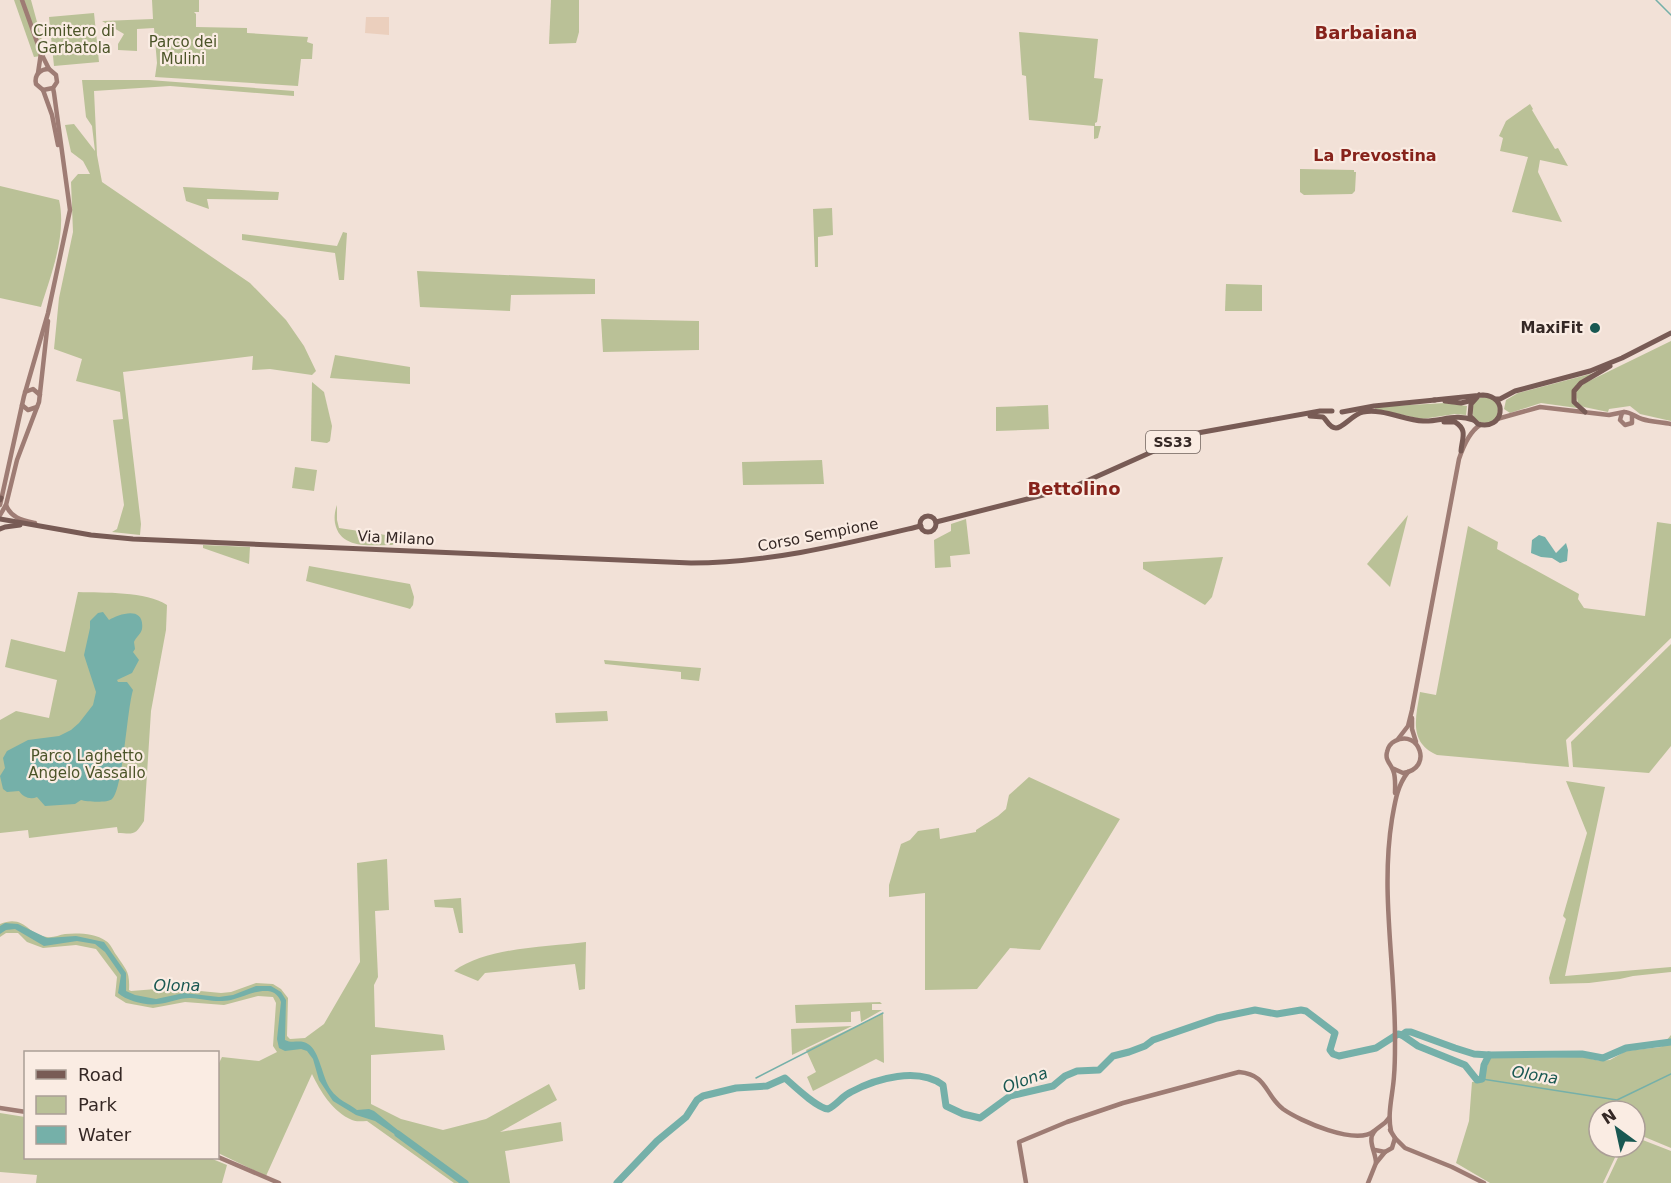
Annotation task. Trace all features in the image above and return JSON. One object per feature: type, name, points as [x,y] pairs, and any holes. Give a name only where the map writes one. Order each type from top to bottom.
[{"type":"main road","points":[[1585,412],[1578,408],[1573,400],[1575,389],[1622,358],[1671,333]]},
{"type":"main road","points":[[1287,417],[1320,411],[1342,412],[1374,406],[1487,394],[1500,399],[1515,391],[1590,370],[1622,358]]},
{"type":"main road","points":[[1473,421],[1469,410],[1473,400],[1479,395]]},
{"type":"main road","points":[[1425,422],[1461,416],[1480,425],[1489,425],[1497,419],[1507,396]]},
{"type":"main road","points":[[1496,399],[1500,408]]},
{"type":"main road","points":[[1434,400],[1457,403],[1473,400]]},
{"type":"main road","points":[[1327,421],[1327,416],[1332,411]]},
{"type":"main road","points":[[1287,417],[1318,415],[1334,428],[1339,428],[1353,416],[1368,411],[1431,424],[1450,421],[1460,425],[1465,433],[1461,451]]},
{"type":"main road","points":[[1342,412],[1345,417],[1344,423]]},
{"type":"main road","name":"SS33","points":[[936,522],[1071,488],[1192,434],[1287,417]]},
{"type":"main road","points":[[927,516],[934,518],[936,522],[931,531],[921,526],[922,520],[927,516]]},
{"type":"main road","name":"Via Milano","points":[[0,519],[72,532],[178,541],[719,562]]},
{"type":"main road","points":[[0,529],[5,526],[27,524]]},
{"type":"main road","name":"Corso Sempione","points":[[719,562],[800,554],[921,526]]},
{"type":"street","points":[[0,501],[25,392],[48,314],[70,210],[53,88],[57,78],[40,53],[22,0]]},
{"type":"street","points":[[40,53],[36,84],[43,90],[52,114],[66,199],[67,224]]},
{"type":"street","points":[[38,73],[49,69]]},
{"type":"street","points":[[43,90],[53,88]]},
{"type":"street","points":[[0,515],[6,505],[17,460],[40,395],[48,314]]},
{"type":"street","points":[[25,392],[33,389],[40,395]]},
{"type":"street","points":[[22,405],[27,410],[37,407]]},
{"type":"street","points":[[1497,419],[1540,406],[1608,415],[1629,412],[1647,420],[1671,424]]},
{"type":"street","points":[[1500,408],[1505,414],[1513,415]]},
{"type":"street","points":[[1621,422],[1620,416],[1624,412]]},
{"type":"street","points":[[1630,424],[1633,419],[1632,414]]},
{"type":"street","points":[[1608,415],[1625,425],[1647,420]]},
{"type":"street","points":[[1470,436],[1473,421]]},
{"type":"street","points":[[1408,772],[1392,768],[1388,763],[1387,753],[1389,746],[1408,726],[1461,451],[1480,425]]},
{"type":"street","name":"Via Milano","points":[[6,505],[16,518],[72,532]]},
{"type":"street","points":[[1412,710],[1412,729],[1421,754],[1420,762],[1408,772],[1396,797],[1387,875],[1395,1029],[1395,1074],[1389,1118],[1391,1131],[1405,1148],[1484,1183]]},
{"type":"street","points":[[1398,739],[1409,739],[1416,744]]},
{"type":"street","points":[[1392,768],[1396,797]]},
{"type":"street","points":[[1026,1183],[1019,1142],[1067,1122],[1123,1103],[1239,1072],[1249,1073],[1260,1079],[1278,1104],[1294,1115],[1340,1134],[1359,1137],[1370,1135],[1382,1127],[1389,1118]]},
{"type":"street","points":[[0,1108],[24,1112]]},
{"type":"street","points":[[1382,1127],[1391,1131]]},
{"type":"street","points":[[1374,1131],[1371,1137],[1376,1163]]},
{"type":"street","points":[[1359,1137],[1373,1148],[1388,1151],[1405,1148]]},
{"type":"street","points":[[1368,1183],[1376,1163],[1395,1143],[1395,1138]]},
{"type":"street","points":[[219,1157],[279,1183]]},
{"type":"green space","points":[[14,0],[31,0],[46,55],[34,57]]},
{"type":"green space","name":"Parco dei Mulini","points":[[152,0],[199,0],[199,12],[194,12],[196,27],[247,28],[247,33],[308,37],[307,42],[313,44],[312,59],[301,59],[298,86],[155,77],[157,63],[154,28],[137,29],[137,51],[118,50],[118,44],[124,34],[102,21],[153,19]]},
{"type":"green space","points":[[551,0],[579,0],[579,32],[576,43],[549,44]]},
{"type":"green space","name":"Cimitero di Garbatola","points":[[94,13],[99,62],[54,66],[49,17]]},
{"type":"green space","points":[[1019,32],[1098,39],[1094,78],[1103,79],[1095,123],[1095,126],[1101,126],[1098,138],[1094,139],[1094,126],[1029,120],[1026,76],[1022,75]]},
{"type":"green space","points":[[82,80],[149,80],[294,91],[294,96],[170,86],[94,91],[97,155],[102,182],[250,283],[286,320],[304,346],[316,371],[312,375],[270,369],[252,370],[253,356],[123,372],[141,524],[140,535],[112,532],[117,529],[124,505],[113,420],[123,419],[120,392],[76,381],[82,359],[54,349],[59,298],[73,232],[71,182],[78,174],[90,174],[83,161],[71,152],[65,125],[74,124],[95,151],[92,126],[86,117]]},
{"type":"green space","points":[[1530,104],[1555,149],[1558,148],[1568,166],[1540,160],[1538,172],[1562,222],[1512,212],[1528,157],[1500,151],[1503,138],[1499,136],[1506,121]]},
{"type":"green space","points":[[1300,169],[1354,170],[1356,172],[1355,191],[1352,194],[1304,195],[1300,192]]},
{"type":"green space","points":[[0,186],[59,200],[61,227],[59,240],[41,307],[0,298]]},
{"type":"green space","points":[[183,187],[279,192],[278,200],[207,199],[209,209],[186,201]]},
{"type":"green space","points":[[832,208],[833,235],[818,237],[818,267],[815,267],[813,209]]},
{"type":"green space","points":[[343,232],[347,233],[344,280],[339,280],[335,253],[242,240],[242,234],[337,246]]},
{"type":"green space","points":[[417,271],[595,279],[595,294],[511,295],[510,311],[420,307]]},
{"type":"green space","points":[[1226,284],[1262,285],[1262,311],[1225,311]]},
{"type":"green space","points":[[601,319],[699,321],[699,350],[603,352]]},
{"type":"green space","points":[[1671,341],[1671,421],[1640,414],[1630,406],[1609,409],[1608,412],[1578,404],[1576,391],[1585,383]]},
{"type":"green space","points":[[335,355],[410,367],[410,384],[330,378]]},
{"type":"green space","points":[[1598,372],[1576,385],[1577,408],[1541,403],[1510,413],[1504,409],[1506,400],[1518,393]]},
{"type":"green space","points":[[312,382],[324,392],[332,426],[330,441],[327,443],[311,441]]},
{"type":"green space","points":[[1485,397],[1494,401],[1498,410],[1494,419],[1485,423],[1476,419],[1472,410],[1476,401]]},
{"type":"green space","points":[[1445,403],[1467,406],[1466,415],[1455,414],[1422,419],[1375,409],[1375,407]]},
{"type":"green space","points":[[1048,405],[1049,429],[996,431],[996,407]]},
{"type":"green space","points":[[822,460],[824,484],[743,485],[742,462]]},
{"type":"green space","points":[[295,467],[317,470],[314,491],[292,488]]},
{"type":"green space","points":[[337,505],[339,528],[399,537],[398,542],[392,545],[366,545],[343,538],[335,523]]},
{"type":"green space","points":[[1408,515],[1390,587],[1367,564]]},
{"type":"green space","points":[[966,519],[970,554],[950,556],[951,567],[935,568],[934,540],[951,531],[951,524]]},
{"type":"green space","points":[[1657,522],[1671,524],[1671,638],[1566,740],[1569,767],[1437,755],[1428,750],[1418,736],[1416,728],[1420,692],[1436,695],[1468,526],[1498,542],[1497,549],[1579,594],[1578,599],[1584,608],[1645,616]]},
{"type":"green space","points":[[203,545],[250,547],[249,564],[203,548]]},
{"type":"green space","points":[[1223,557],[1212,597],[1205,605],[1143,569],[1143,562]]},
{"type":"green space","points":[[309,566],[410,584],[414,597],[413,605],[410,609],[306,581]]},
{"type":"green space","name":"Parco Laghetto Angelo Vassallo","points":[[78,592],[136,595],[158,600],[167,605],[166,630],[151,711],[144,821],[136,831],[131,833],[118,833],[117,827],[29,838],[28,830],[0,833],[0,720],[16,711],[49,718],[57,680],[5,667],[11,639],[65,652]]},
{"type":"green space","points":[[1671,644],[1671,746],[1649,773],[1573,767],[1571,742]]},
{"type":"green space","points":[[604,660],[701,668],[699,681],[681,679],[681,672],[605,664]]},
{"type":"green space","points":[[607,711],[608,721],[556,723],[555,713]]},
{"type":"green space","points":[[1029,777],[1120,819],[1040,950],[1010,948],[977,989],[925,990],[925,893],[889,897],[889,885],[901,844],[910,840],[918,831],[939,828],[940,839],[976,832],[1006,809],[1009,795]]},
{"type":"green space","points":[[1566,781],[1605,787],[1565,976],[1671,967],[1671,972],[1589,983],[1550,984],[1549,978],[1566,919],[1563,916],[1587,833]]},
{"type":"green space","points":[[387,859],[389,910],[375,911],[378,977],[374,985],[375,1027],[443,1035],[445,1050],[371,1055],[371,1104],[401,1119],[443,1130],[486,1119],[549,1084],[557,1100],[500,1132],[561,1122],[563,1141],[505,1151],[510,1183],[454,1183],[367,1121],[354,1121],[339,1112],[323,1094],[312,1074],[266,1176],[219,1153],[219,1063],[222,1057],[259,1061],[277,1052],[273,1046],[276,1003],[273,997],[258,996],[224,1005],[185,1002],[153,1008],[126,1003],[115,996],[117,977],[96,949],[76,945],[43,948],[27,942],[18,933],[6,933],[0,937],[0,924],[15,922],[47,937],[80,934],[102,938],[109,944],[125,968],[131,991],[169,988],[221,993],[256,983],[273,984],[281,989],[288,998],[287,1036],[290,1039],[305,1038],[324,1024],[360,962],[357,863]]},
{"type":"green space","points":[[461,898],[463,933],[459,933],[453,908],[435,907],[434,900]]},
{"type":"green space","points":[[586,942],[585,989],[579,990],[575,964],[485,973],[478,981],[454,971],[483,957],[517,949]]},
{"type":"green space","points":[[880,1002],[882,1004],[872,1004],[872,1010],[882,1010],[861,1022],[860,1011],[851,1012],[851,1022],[796,1023],[795,1005]]},
{"type":"green space","points":[[883,1013],[884,1063],[876,1059],[813,1091],[807,1077],[816,1072],[806,1050]]},
{"type":"green space","points":[[852,1026],[792,1055],[791,1029]]},
{"type":"green space","points":[[1671,1035],[1671,1148],[1647,1138],[1647,1099],[1587,1099],[1587,1159],[1614,1159],[1603,1183],[1490,1183],[1456,1163],[1469,1121],[1472,1082],[1482,1081],[1490,1057],[1583,1057],[1600,1061],[1610,1060],[1626,1051],[1661,1047]]},
{"type":"green space","points":[[0,1113],[24,1117],[24,1159],[212,1159],[227,1165],[222,1183],[36,1183],[37,1175],[0,1172]]},
{"type":"green space","points":[[1647,1142],[1671,1151],[1671,1183],[1606,1183],[1617,1159],[1647,1159]]},
{"type":"shaded area","points":[[366,17],[389,17],[389,35],[365,33]]},
{"type":"water","points":[[1539,535],[1545,537],[1556,553],[1566,543],[1567,561],[1560,563],[1552,558],[1531,553],[1532,540]]},
{"type":"water","points":[[103,612],[109,620],[130,613],[136,614],[142,621],[142,629],[134,642],[133,652],[139,660],[132,673],[117,680],[127,682],[133,690],[116,792],[112,799],[106,801],[81,800],[75,804],[45,806],[37,797],[27,797],[19,791],[7,792],[3,789],[0,776],[5,768],[3,758],[7,751],[28,740],[59,736],[71,730],[93,705],[96,692],[84,655],[90,621],[98,613]]},
{"type":"water","points":[[5,923],[18,924],[47,938],[76,936],[104,942],[126,973],[126,991],[135,995],[156,999],[184,993],[219,997],[233,995],[256,986],[271,986],[281,992],[286,1000],[285,1040],[302,1042],[312,1047],[328,1085],[334,1093],[357,1110],[374,1111],[404,1135],[403,1140],[375,1121],[356,1115],[333,1101],[319,1080],[313,1059],[307,1051],[301,1049],[285,1051],[279,1048],[277,1039],[281,1002],[275,993],[259,992],[226,1001],[190,998],[153,1004],[137,1002],[118,993],[121,975],[105,952],[95,944],[77,941],[44,946],[15,929],[6,930],[0,934],[0,926]]},
{"type":"waterway","points":[[1656,0],[1671,15]]},
{"type":"waterway","name":"Olona","points":[[617,1183],[657,1141],[686,1117],[697,1100],[703,1096],[736,1088],[767,1086],[785,1078],[812,1101],[828,1109],[848,1094],[873,1082],[897,1076],[910,1076],[922,1077],[943,1085],[946,1106],[963,1114],[980,1118],[1010,1096],[1053,1086],[1065,1076],[1077,1071],[1099,1070],[1113,1056],[1145,1046],[1153,1040],[1217,1018],[1255,1010],[1277,1014],[1306,1011],[1335,1033],[1330,1050],[1339,1056],[1376,1048],[1398,1034],[1402,1035],[1406,1032],[1474,1054],[1489,1055],[1582,1054],[1603,1058],[1626,1048],[1671,1042]]},
{"type":"waterway","points":[[756,1078],[883,1013]]},
{"type":"waterway","name":"Olona","points":[[1402,1035],[1418,1046],[1465,1065],[1477,1080],[1482,1079],[1484,1065],[1489,1055]]},
{"type":"waterway","name":"Olona","points":[[1482,1079],[1617,1100],[1671,1074]]},
{"type":"waterway","name":"Olona","points":[[398,1134],[465,1183]]},
{"type":"place","name":"MaxiFit","points":[[1595,328]]},
{"type":"district","name":"Barbaiana","points":[[1366,32]]},
{"type":"district","name":"La Prevostina","points":[[1375,155]]},
{"type":"district","name":"Bettolino","points":[[1074,488]]}]
